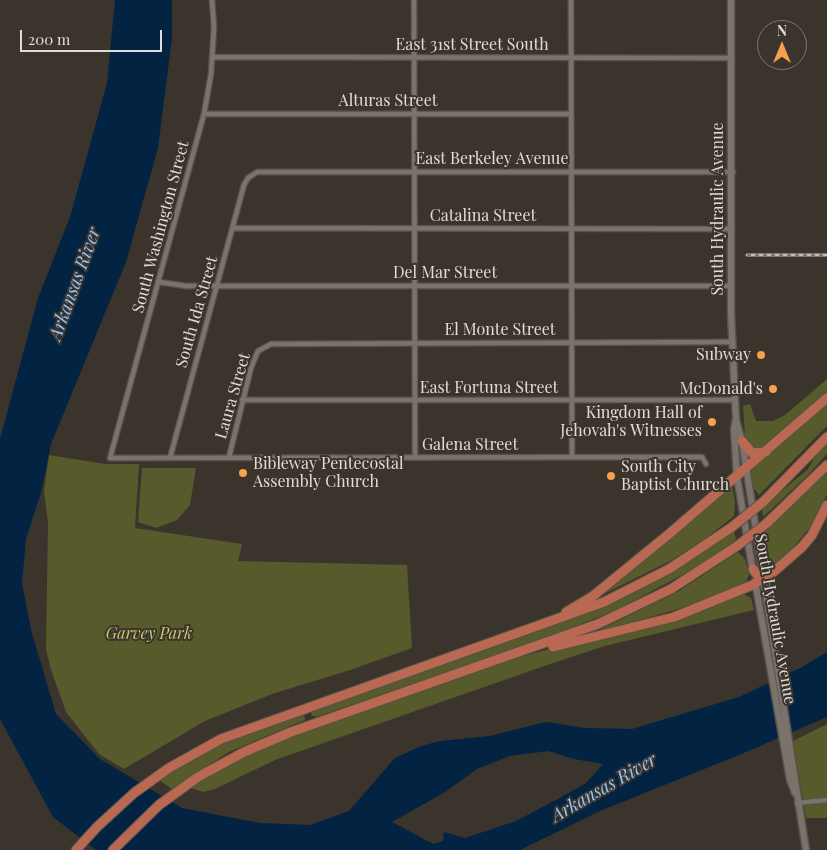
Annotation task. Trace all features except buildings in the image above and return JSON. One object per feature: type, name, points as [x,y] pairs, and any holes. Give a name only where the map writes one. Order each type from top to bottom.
[{"type":"highway","points":[[513,636],[576,607],[593,596],[746,470],[827,398]]},
{"type":"highway","points":[[76,850],[115,809],[169,768],[241,730],[513,636],[625,593],[699,551],[732,527],[763,502],[827,437]]},
{"type":"highway","points":[[742,441],[752,453],[766,452]]},
{"type":"highway","points":[[114,850],[139,823],[186,785],[225,762],[264,743],[558,640],[633,609],[703,570],[767,524],[827,465]]},
{"type":"highway","points":[[504,658],[674,617],[755,584],[762,578],[770,575],[802,547],[812,535],[827,505]]},
{"type":"highway","points":[[753,569],[762,578]]},
{"type":"street","name":"South Washington Street","points":[[110,458],[160,282],[204,114],[212,57],[212,0]]},
{"type":"street","points":[[414,0],[415,457]]},
{"type":"street","points":[[571,0],[572,457]]},
{"type":"street","name":"South Hydraulic Avenue","points":[[731,0],[733,172],[731,286],[736,419],[742,441],[776,662],[790,780],[796,793],[806,850]]},
{"type":"street","name":"East 31st Street South","points":[[212,57],[732,58]]},
{"type":"street","name":"Alturas Street","points":[[204,114],[571,114]]},
{"type":"street","name":"East Berkeley Avenue","points":[[252,175],[261,171],[733,172]]},
{"type":"street","name":"South Ida Street","points":[[170,458],[216,286],[234,228],[244,185],[252,175]]},
{"type":"street","name":"Catalina Street","points":[[234,228],[732,228]]},
{"type":"street","name":"Del Mar Street","points":[[160,282],[180,286],[731,286]]},
{"type":"street","name":"El Monte Street","points":[[267,345],[732,342]]},
{"type":"street","name":"Laura Street","points":[[229,458],[242,400],[257,353],[267,345]]},
{"type":"street","name":"East Fortuna Street","points":[[242,400],[735,400]]},
{"type":"street","name":"South Hydraulic Avenue","points":[[736,419],[734,430],[737,477],[769,666],[788,753]]},
{"type":"street","name":"Galena Street","points":[[110,458],[702,458],[706,464]]},
{"type":"street","points":[[797,804],[827,800]]},
{"type":"green space","points":[[827,379],[827,393],[760,449],[748,445],[745,437],[743,406],[750,404],[756,421],[773,421],[785,415]]},
{"type":"green space","points":[[827,403],[827,426],[759,495],[751,484],[748,471]]},
{"type":"green space","points":[[827,441],[827,454],[806,477],[763,517],[762,507],[808,469],[816,454]]},
{"type":"green space","name":"Garvey Park","points":[[49,455],[105,464],[139,464],[135,528],[242,544],[238,561],[407,565],[412,648],[350,670],[272,694],[205,721],[124,769],[99,754],[66,712],[51,670],[46,649],[48,523],[44,491]]},
{"type":"green space","points":[[142,468],[196,468],[190,505],[177,520],[156,528],[138,522]]},
{"type":"green space","points":[[827,470],[827,494],[813,524],[787,555],[766,571],[758,536]]},
{"type":"green space","points":[[732,485],[735,502],[734,516],[706,538],[672,560],[592,600]]},
{"type":"green space","points":[[734,530],[736,540],[692,570],[616,610],[552,636],[316,717],[311,715],[312,711],[530,634],[614,601],[685,563]]},
{"type":"green space","points":[[738,552],[745,559],[749,575],[746,583],[682,608],[593,633],[679,591]]},
{"type":"green space","points":[[744,594],[751,598],[754,610],[605,646],[275,760],[215,789],[203,792],[191,788],[208,776],[245,756],[284,739],[517,658]]},
{"type":"green space","points":[[304,713],[305,720],[229,752],[172,789],[159,780],[235,736]]},
{"type":"green space","points":[[827,724],[827,818],[806,818],[793,741]]},
{"type":"water","name":"Arkansas River","points":[[115,0],[172,0],[172,38],[158,148],[126,262],[51,444],[41,493],[26,539],[22,583],[31,630],[56,714],[100,759],[182,808],[260,823],[310,825],[349,811],[395,758],[421,746],[440,741],[490,736],[546,722],[585,728],[632,729],[739,697],[802,667],[827,652],[827,717],[600,811],[520,850],[96,850],[53,817],[0,719],[0,439],[38,298],[70,217],[107,83]],"holes":[[[548,751],[574,759],[603,764],[586,783],[516,821],[465,838],[444,832],[443,841],[433,844],[392,822],[445,792],[477,769],[510,756]]]},
{"type":"railway","points":[[747,255],[827,255]]},
{"type":"place","name":"Subway","points":[[761,355]]},
{"type":"place","name":"McDonald's","points":[[773,389]]},
{"type":"place","name":"Kingdom Hall of Jehovah's Witnesses","points":[[712,422]]},
{"type":"place","name":"Bibleway Pentecostal Assembly Church","points":[[243,473]]},
{"type":"place","name":"South City Baptist Church","points":[[611,476]]}]
